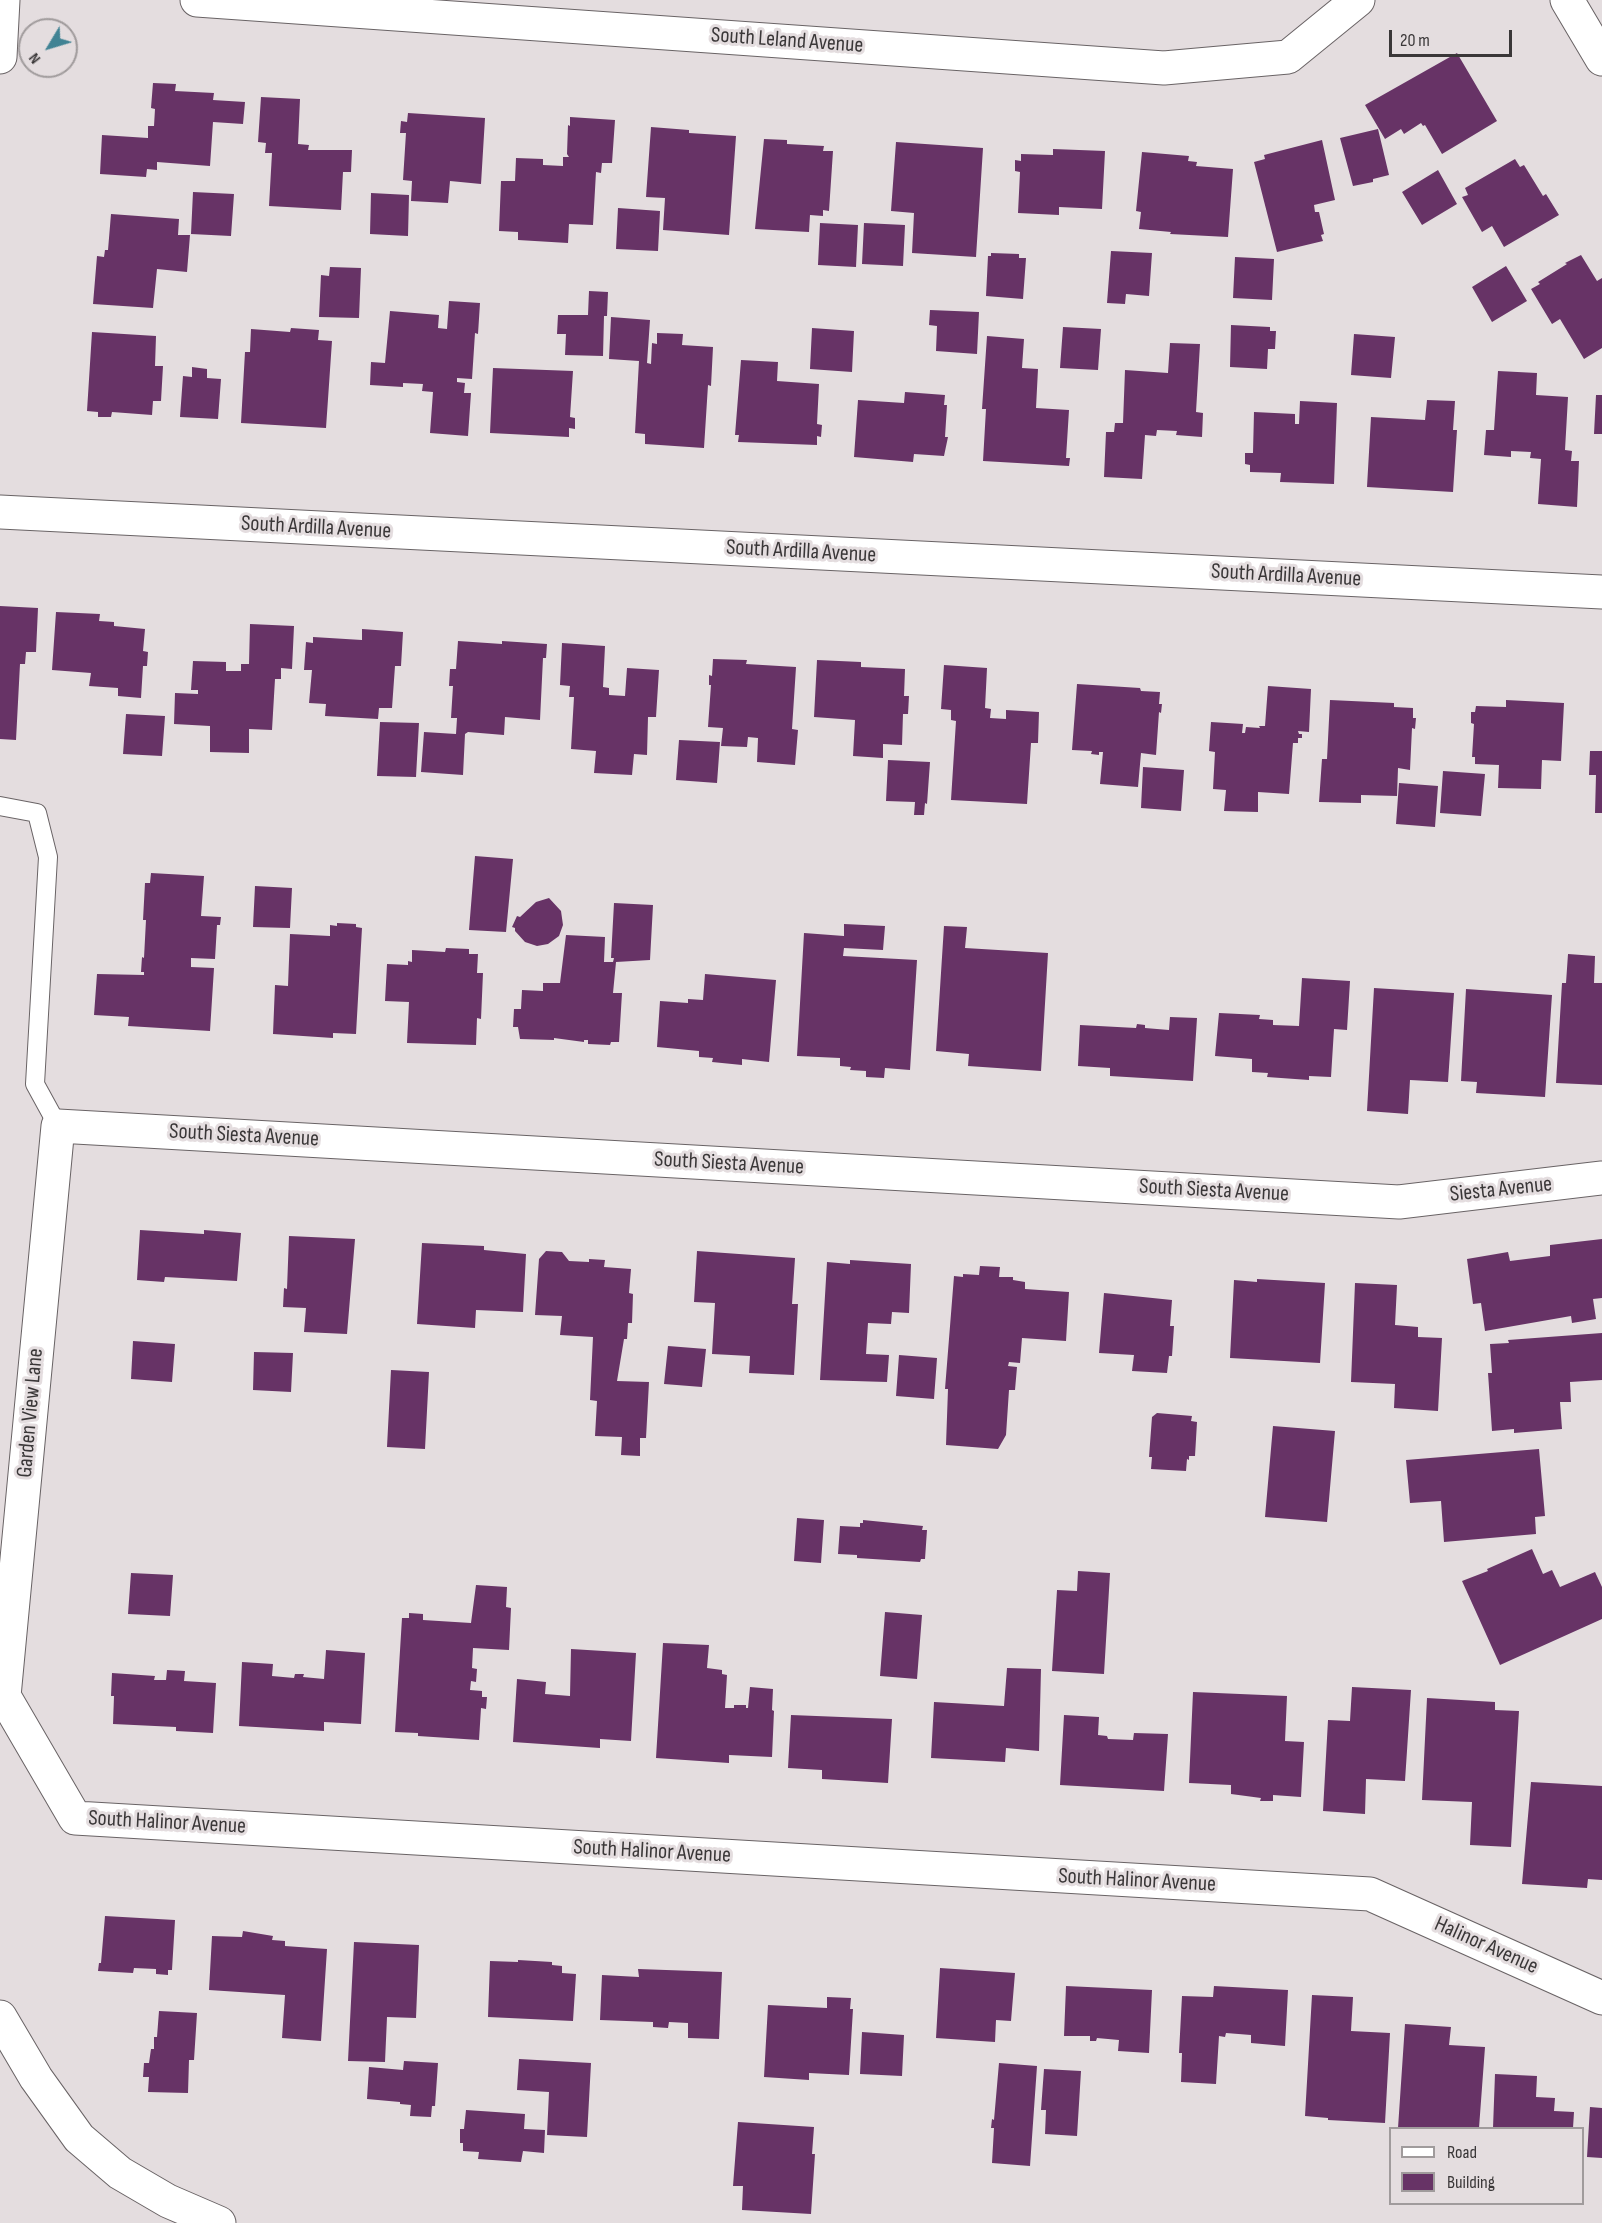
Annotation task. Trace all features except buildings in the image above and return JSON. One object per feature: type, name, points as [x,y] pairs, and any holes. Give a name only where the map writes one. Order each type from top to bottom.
[{"type":"street","points":[[0,57],[3,0]]},
{"type":"street","name":"South Leland Avenue","points":[[197,0],[1164,68],[1288,57],[1358,0]]},
{"type":"street","points":[[1567,0],[1602,59]]},
{"type":"street","name":"South Ardilla Avenue","points":[[0,512],[1602,592]]},
{"type":"street","name":"South Siesta Avenue","points":[[58,1126],[1399,1202]]},
{"type":"street","name":"Garden View Lane","points":[[2,1697],[58,1126]]},
{"type":"street","name":"Siesta Avenue","points":[[1399,1202],[1602,1178]]},
{"type":"street","name":"South Halinor Avenue","points":[[2,1697],[75,1818],[1370,1894]]},
{"type":"street","name":"Halinor Avenue","points":[[1370,1894],[1602,1998]]},
{"type":"street","points":[[0,2017],[36,2078],[79,2138],[120,2173],[168,2200],[219,2223]]},
{"type":"lane","points":[[0,806],[37,813],[48,857],[35,1084],[58,1126]]}]
